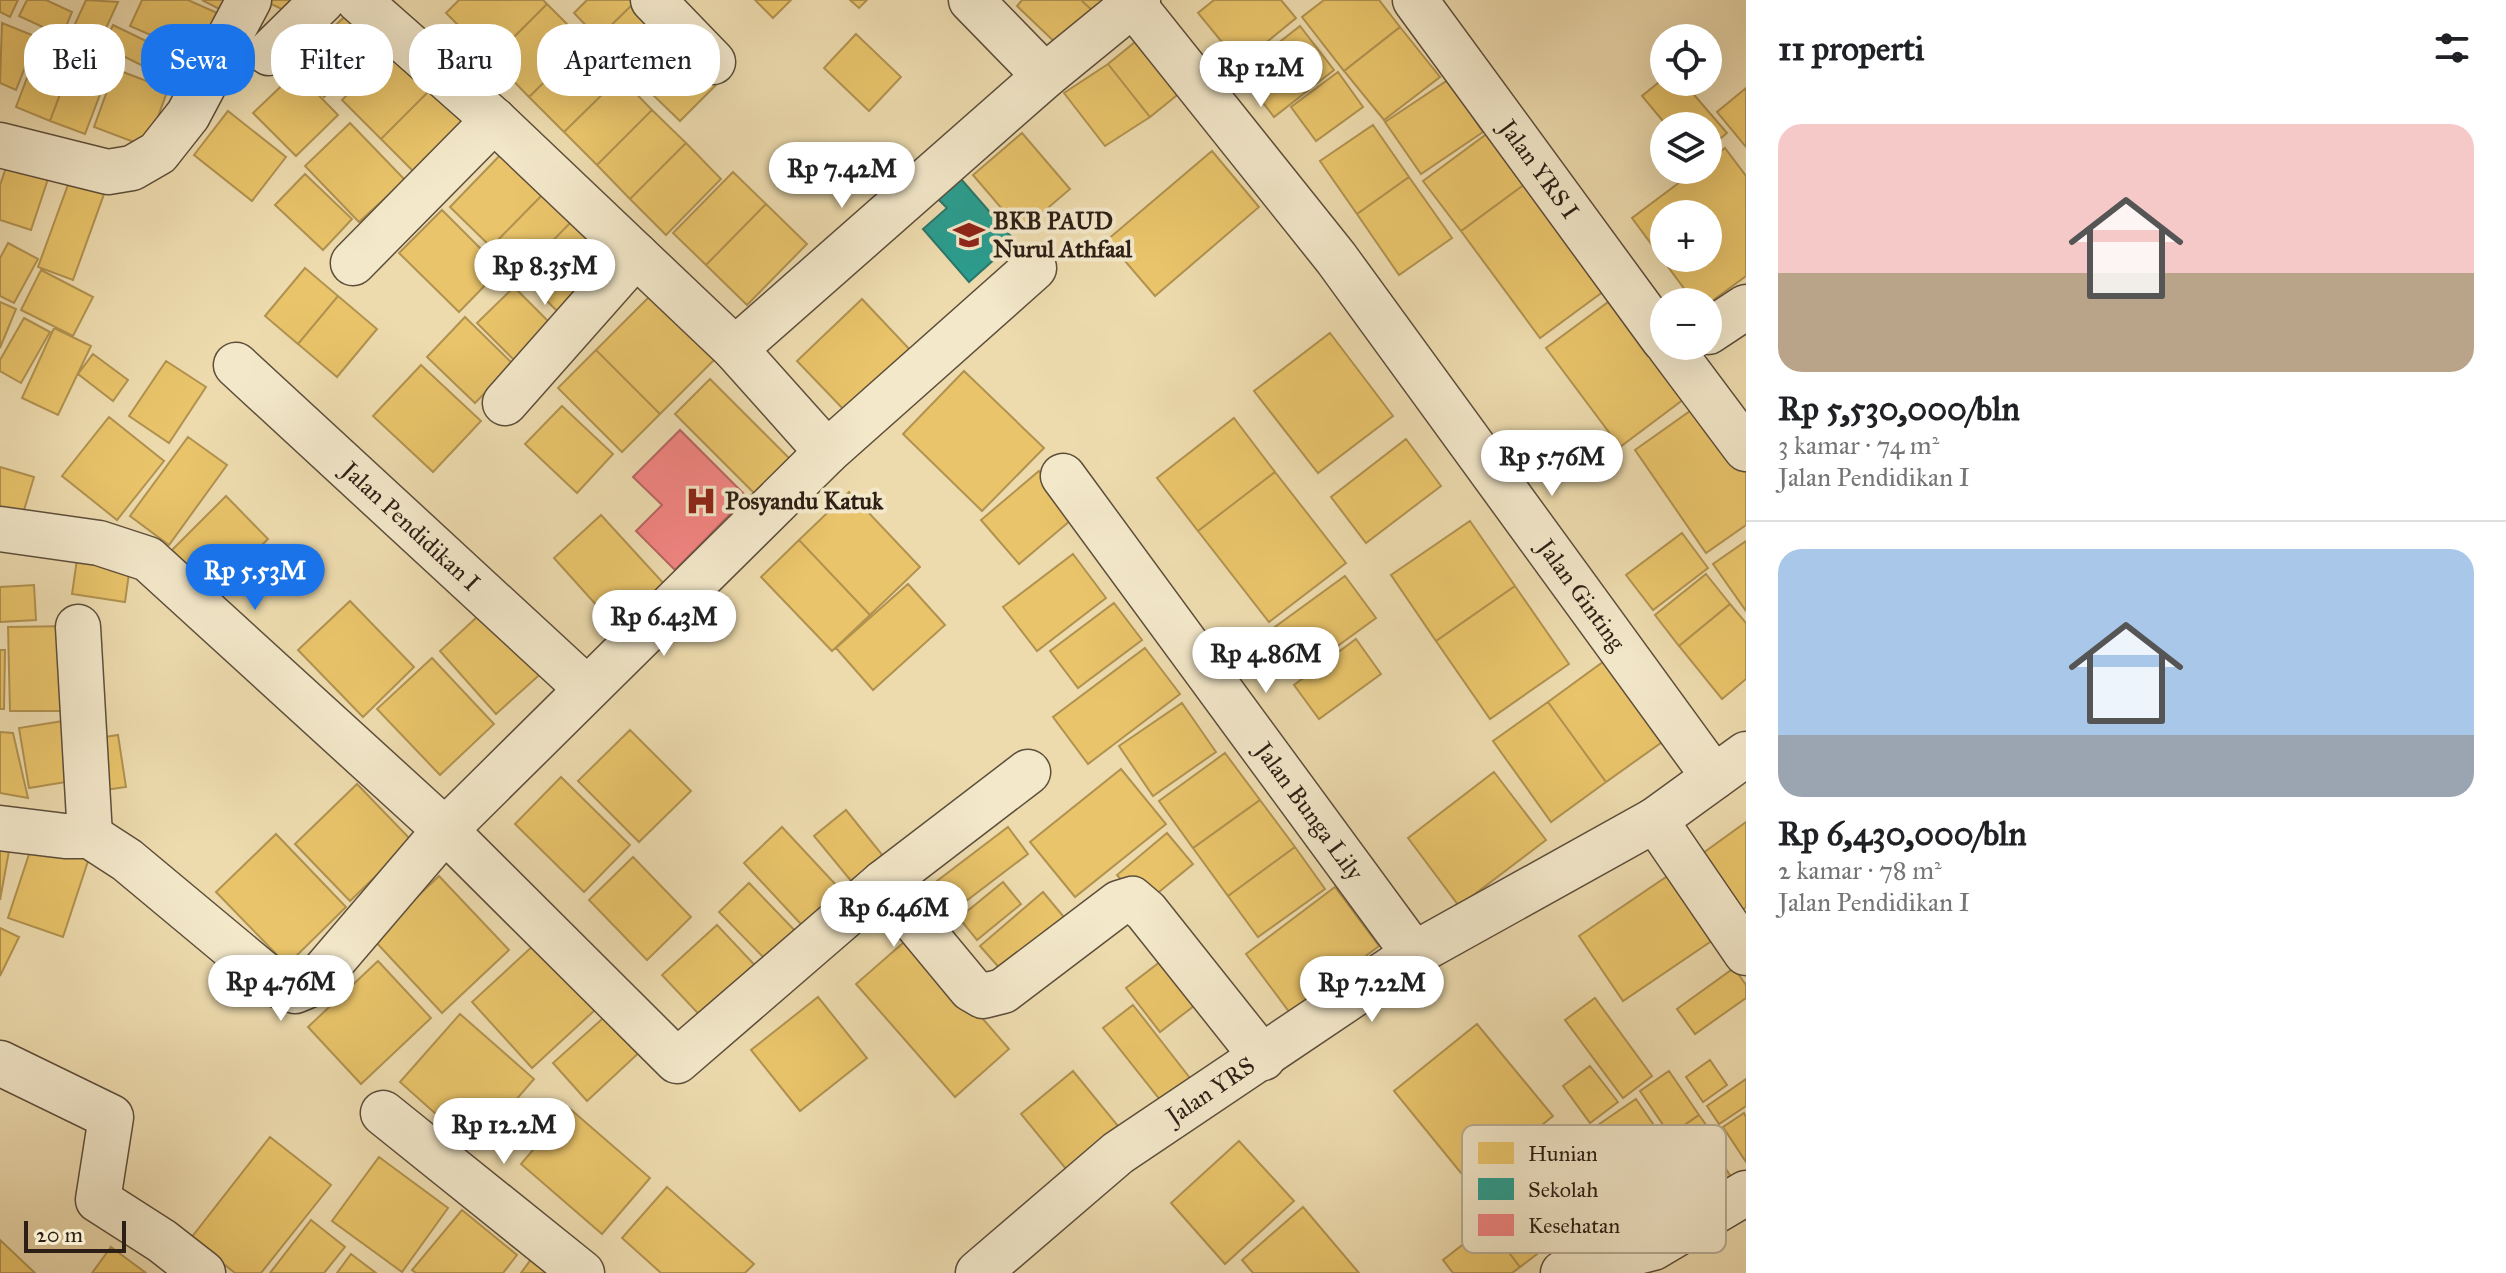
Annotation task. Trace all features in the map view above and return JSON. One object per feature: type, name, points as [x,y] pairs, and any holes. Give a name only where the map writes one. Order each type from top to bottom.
[{"type":"street","points":[[0,145],[108,172],[132,168],[158,153],[188,115],[249,0]]},
{"type":"street","points":[[269,53],[323,0]]},
{"type":"street","points":[[358,0],[494,120],[735,349],[827,452]]},
{"type":"street","points":[[653,0],[676,24]]},
{"type":"street","points":[[971,0],[1045,76]]},
{"type":"street","name":"Jalan YRS I","points":[[1415,0],[1650,304]]},
{"type":"street","points":[[735,349],[1045,76],[1136,2]]},
{"type":"street","name":"Jalan Ginting","points":[[1136,2],[1730,766]]},
{"type":"street","points":[[353,263],[494,120]]},
{"type":"street","points":[[505,403],[636,255]]},
{"type":"street","points":[[0,828],[90,836],[127,860],[277,985],[295,991],[314,983],[445,830],[586,688],[827,452],[1034,268]]},
{"type":"street","points":[[1722,321],[1746,307]]},
{"type":"street","name":"Jalan YRS I","points":[[1691,360],[1746,449]]},
{"type":"street","name":"Jalan Pendidikan I","points":[[236,365],[586,688]]},
{"type":"street","name":"Jalan Bunga Lily","points":[[1063,476],[1414,954]]},
{"type":"street","points":[[0,529],[99,543],[148,559],[445,830],[677,1061],[883,883],[1028,772]]},
{"type":"street","points":[[78,627],[90,836]]},
{"type":"street","name":"Jalan YRS","points":[[978,1273],[1118,1153],[1414,954],[1655,820],[1730,766]]},
{"type":"street","points":[[1655,820],[1746,953]]},
{"type":"street","points":[[883,883],[971,989],[983,996],[1003,991],[1119,903],[1132,899],[1146,911],[1263,1058]]},
{"type":"street","points":[[0,1063],[111,1117],[98,1200],[162,1241],[203,1273]]},
{"type":"street","points":[[383,1113],[582,1273]]},
{"type":"street","points":[[1726,1205],[1746,1193]]},
{"type":"street","points":[[1563,1273],[1633,1253]]},
{"type":"building: Hunian","points":[[0,0],[18,0],[10,17],[0,12]]},
{"type":"building: Hunian","points":[[27,0],[46,0],[72,12],[67,24],[36,24],[19,16]]},
{"type":"building: Hunian","points":[[86,0],[118,2],[108,24],[75,24]]},
{"type":"building: Hunian","points":[[142,0],[188,0],[224,16],[220,24],[141,24],[141,31],[130,26]]},
{"type":"building: Hunian","points":[[202,0],[236,0],[229,14]]},
{"type":"building: Hunian","points":[[263,0],[299,0],[292,14]]},
{"type":"building: Hunian","points":[[459,0],[543,0],[547,4],[521,30],[521,24],[457,24],[446,13]]},
{"type":"building: Hunian","points":[[587,0],[636,1],[612,24],[585,24],[574,13]]},
{"type":"building: Hunian","points":[[755,0],[791,0],[773,18]]},
{"type":"building: Hunian","points":[[850,0],[867,0],[859,8]]},
{"type":"building: Hunian","points":[[1022,0],[1081,0],[1094,12],[1060,47],[1017,6]]},
{"type":"building: Hunian","points":[[1081,0],[1106,0],[1094,12]]},
{"type":"building: Hunian","points":[[1214,0],[1281,0],[1296,18],[1240,64],[1198,13]]},
{"type":"building: Hunian","points":[[1324,0],[1379,0],[1400,27],[1344,71],[1302,17]]},
{"type":"building: Hunian","points":[[636,1],[658,24],[612,24]]},
{"type":"building: Hunian","points":[[547,4],[567,24],[537,24],[537,89],[529,97],[521,89],[521,30]]},
{"type":"building: Hunian","points":[[354,8],[369,24],[337,24]]},
{"type":"building: Hunian","points":[[2,23],[24,32],[24,70],[16,90],[0,83]]},
{"type":"building: Hunian","points":[[1300,26],[1334,70],[1274,117],[1240,73]]},
{"type":"building: Hunian","points":[[1400,27],[1440,77],[1384,120],[1344,71]]},
{"type":"building: Hunian","points":[[125,31],[141,39],[141,65],[125,57]]},
{"type":"building: Hunian","points":[[856,34],[901,77],[869,111],[824,68]]},
{"type":"building: Hunian","points":[[1145,34],[1187,87],[1150,117],[1108,64]]},
{"type":"building: Hunian","points":[[396,47],[409,60],[409,96],[424,96],[381,139],[342,100],[346,96],[393,96],[393,50]]},
{"type":"building: Hunian","points":[[1108,64],[1150,117],[1105,146],[1064,93]]},
{"type":"building: Hunian","points":[[1338,72],[1363,107],[1316,141],[1291,107]]},
{"type":"building: Hunian","points":[[125,73],[141,79],[141,96],[165,96],[147,147],[94,127],[105,96],[125,96]]},
{"type":"building: Hunian","points":[[1448,80],[1483,132],[1421,174],[1385,122]]},
{"type":"building: Hunian","points":[[24,86],[24,96],[59,96],[50,121],[16,107]]},
{"type":"building: Hunian","points":[[1746,88],[1746,147],[1722,118],[1722,112],[1717,112]]},
{"type":"building: Hunian","points":[[537,89],[537,96],[601,96],[564,132],[529,97]]},
{"type":"building: Hunian","points":[[1650,89],[1650,96],[1695,96],[1709,112],[1655,112],[1642,96]]},
{"type":"building: Hunian","points":[[59,96],[99,96],[85,134],[50,121]]},
{"type":"building: Hunian","points":[[271,96],[319,96],[338,115],[296,156],[253,113]]},
{"type":"building: Hunian","points":[[424,96],[444,96],[469,121],[415,173],[381,139]]},
{"type":"building: Hunian","points":[[601,96],[638,96],[652,110],[597,165],[564,132]]},
{"type":"building: Hunian","points":[[654,96],[705,96],[680,121]]},
{"type":"building: Hunian","points":[[652,110],[686,143],[630,199],[597,165]]},
{"type":"building: Hunian","points":[[228,111],[286,157],[252,201],[194,155]]},
{"type":"building: Hunian","points":[[350,123],[405,180],[359,222],[305,166]]},
{"type":"building: Hunian","points":[[1373,125],[1409,177],[1357,214],[1320,161]]},
{"type":"building: Hunian","points":[[1022,133],[1070,189],[1021,231],[973,175]]},
{"type":"building: Hunian","points":[[1488,133],[1525,184],[1461,231],[1423,181]]},
{"type":"building: Hunian","points":[[686,143],[721,179],[666,235],[630,199]]},
{"type":"building: Hunian","points":[[508,147],[550,187],[491,247],[450,207]]},
{"type":"building: Hunian","points":[[1725,148],[1746,176],[1746,276],[1722,294],[1722,288],[1684,288],[1672,272],[1722,272],[1722,200],[1656,200],[1677,184],[1722,184],[1722,150]]},
{"type":"building: Hunian","points":[[1212,151],[1259,207],[1155,296],[1107,240]]},
{"type":"building: Hunian","points":[[11,153],[52,167],[31,230],[0,220],[0,185]]},
{"type":"building: Hunian","points":[[73,171],[108,183],[73,280],[38,267]]},
{"type":"building: Hunian","points":[[733,172],[766,204],[706,265],[673,233]]},
{"type":"building: Hunian","points":[[305,174],[352,219],[323,250],[275,205]]},
{"type":"building: Hunian","points":[[1409,177],[1452,238],[1399,275],[1357,214]]},
{"type":"building: Hunian","points":[[1525,184],[1604,291],[1540,338],[1461,231]]},
{"type":"building: Hunian","points":[[550,187],[578,215],[520,274],[491,247]]},
{"type":"building: Hunian","points":[[766,204],[807,244],[747,305],[706,265]]},
{"type":"building: Hunian","points":[[1650,204],[1650,242],[1632,218]]},
{"type":"building: Hunian","points":[[442,210],[501,269],[459,312],[399,253]]},
{"type":"building: Hunian","points":[[578,215],[622,257],[563,317],[520,274]]},
{"type":"building: Hunian","points":[[8,243],[38,259],[14,303],[0,296],[0,258]]},
{"type":"building: Hunian","points":[[305,268],[338,296],[298,344],[265,316]]},
{"type":"building: Hunian","points":[[41,270],[93,297],[73,336],[21,310]]},
{"type":"building: Hunian","points":[[514,287],[556,329],[519,365],[477,323]]},
{"type":"building: Hunian","points":[[338,296],[377,329],[337,377],[298,344]]},
{"type":"building: Hunian","points":[[650,296],[714,360],[660,414],[596,350]]},
{"type":"building: Hunian","points":[[1615,297],[1650,344],[1650,360],[1661,360],[1688,396],[1620,447],[1546,348]]},
{"type":"building: Hunian","points":[[862,299],[913,353],[848,414],[797,361]]},
{"type":"building: Hunian","points":[[0,302],[16,309],[0,348]]},
{"type":"building: Hunian","points":[[465,317],[513,364],[475,403],[427,357]]},
{"type":"building: Hunian","points":[[24,318],[50,332],[21,383],[0,371],[0,360]]},
{"type":"building: Hunian","points":[[54,328],[91,346],[58,415],[22,398]]},
{"type":"building: Hunian","points":[[1330,333],[1393,416],[1318,473],[1254,391]]},
{"type":"building: Hunian","points":[[596,350],[660,414],[622,452],[558,388]]},
{"type":"building: Hunian","points":[[93,354],[128,380],[113,401],[78,374]]},
{"type":"building: Hunian","points":[[166,361],[206,387],[169,443],[129,416]]},
{"type":"building: Hunian","points":[[421,365],[481,421],[433,472],[373,416]]},
{"type":"building: Hunian","points":[[964,371],[1044,448],[982,511],[903,434]]},
{"type":"building: Hunian","points":[[710,379],[790,459],[755,494],[675,414]]},
{"type":"building: Hunian","points":[[1700,404],[1746,471],[1746,525],[1706,553],[1635,450]]},
{"type":"building: Hunian","points":[[562,406],[613,454],[577,493],[525,444]]},
{"type":"building: Hunian","points":[[109,417],[164,461],[117,520],[62,476]]},
{"type":"building: Hunian","points":[[1234,418],[1275,472],[1198,531],[1157,478]]},
{"type":"building: Hunian","points":[[188,437],[227,465],[169,545],[130,516]]},
{"type":"building: Hunian","points":[[1406,439],[1441,486],[1366,543],[1331,497]]},
{"type":"building: Hunian","points":[[0,467],[34,477],[22,517],[0,510]]},
{"type":"building: Hunian","points":[[1039,471],[1077,515],[1019,564],[981,520]]},
{"type":"building: Hunian","points":[[1275,472],[1346,563],[1269,622],[1198,531]]},
{"type":"building: Hunian","points":[[849,492],[920,567],[870,615],[799,540]]},
{"type":"building: Hunian","points":[[226,496],[268,539],[215,592],[172,550]]},
{"type":"building: Hunian","points":[[601,515],[665,585],[617,628],[554,558]]},
{"type":"building: Hunian","points":[[1470,521],[1515,586],[1436,641],[1391,575]]},
{"type":"building: Hunian","points":[[1682,533],[1708,568],[1653,610],[1626,575]]},
{"type":"building: Hunian","points":[[799,540],[870,615],[832,651],[761,577]]},
{"type":"building: Hunian","points":[[1746,541],[1746,611],[1713,564]]},
{"type":"building: Hunian","points":[[1073,554],[1106,598],[1037,651],[1003,607]]},
{"type":"building: Hunian","points":[[77,559],[130,566],[125,602],[72,594]]},
{"type":"building: Hunian","points":[[1706,574],[1730,604],[1679,646],[1655,615]]},
{"type":"building: Hunian","points":[[1345,576],[1376,618],[1299,674],[1268,632]]},
{"type":"building: Hunian","points":[[908,584],[945,625],[873,690],[836,648]]},
{"type":"building: Hunian","points":[[34,585],[36,620],[0,622],[0,587]]},
{"type":"building: Hunian","points":[[1515,586],[1569,664],[1490,719],[1436,641]]},
{"type":"building: Hunian","points":[[350,601],[414,667],[363,717],[298,650]]},
{"type":"building: Hunian","points":[[1114,603],[1142,640],[1078,688],[1050,651]]},
{"type":"building: Hunian","points":[[1730,604],[1746,623],[1746,679],[1722,699],[1679,646]]},
{"type":"building: Hunian","points":[[489,606],[546,669],[496,714],[440,651]]},
{"type":"building: Hunian","points":[[70,626],[72,711],[10,711],[8,627]]},
{"type":"building: Hunian","points":[[1356,639],[1381,674],[1319,719],[1294,685]]},
{"type":"building: Hunian","points":[[1145,648],[1180,694],[1088,764],[1053,717]]},
{"type":"building: Hunian","points":[[0,650],[5,650],[4,709],[0,709]]},
{"type":"building: Hunian","points":[[432,658],[494,724],[440,775],[377,709]]},
{"type":"building: Hunian","points":[[1607,659],[1665,740],[1606,782],[1548,702]]},
{"type":"building: Hunian","points":[[1548,702],[1606,782],[1551,822],[1493,741]]},
{"type":"building: Hunian","points":[[1182,703],[1216,752],[1153,796],[1119,746]]},
{"type":"building: Hunian","points":[[63,721],[72,781],[29,788],[19,728]]},
{"type":"building: Hunian","points":[[630,730],[691,791],[639,842],[578,781]]},
{"type":"building: Hunian","points":[[0,732],[13,733],[28,798],[0,793]]},
{"type":"building: Hunian","points":[[118,735],[126,787],[98,791],[91,739]]},
{"type":"building: Hunian","points":[[1225,753],[1260,800],[1193,848],[1159,801]]},
{"type":"building: Hunian","points":[[1121,769],[1166,824],[1075,897],[1030,842]]},
{"type":"building: Hunian","points":[[1494,772],[1546,840],[1459,906],[1408,838]]},
{"type":"building: Hunian","points":[[561,777],[630,845],[584,892],[515,824]]},
{"type":"building: Hunian","points":[[357,784],[412,841],[350,901],[295,844]]},
{"type":"building: Hunian","points":[[1260,800],[1295,847],[1228,896],[1193,848]]},
{"type":"building: Hunian","points":[[846,810],[892,867],[861,893],[814,836]]},
{"type":"building: Hunian","points":[[1746,822],[1746,907],[1740,912],[1699,856]]},
{"type":"building: Hunian","points":[[782,827],[850,900],[812,936],[744,863]]},
{"type":"building: Hunian","points":[[1008,827],[1028,854],[953,911],[933,884]]},
{"type":"building: Hunian","points":[[1167,833],[1193,864],[1143,905],[1117,875]]},
{"type":"building: Hunian","points":[[276,834],[346,907],[287,965],[216,892]]},
{"type":"building: Hunian","points":[[0,838],[11,840],[0,900]]},
{"type":"building: Hunian","points":[[34,839],[89,858],[63,937],[8,918]]},
{"type":"building: Hunian","points":[[1295,847],[1325,889],[1258,937],[1228,896]]},
{"type":"building: Hunian","points":[[633,857],[691,917],[647,960],[589,900]]},
{"type":"building: Hunian","points":[[1672,873],[1716,938],[1623,1001],[1579,936]]},
{"type":"building: Hunian","points":[[439,876],[509,950],[442,1013],[373,939]]},
{"type":"building: Hunian","points":[[1003,882],[1021,904],[977,940],[959,918]]},
{"type":"building: Hunian","points":[[749,883],[802,938],[773,967],[719,912]]},
{"type":"building: Hunian","points":[[1335,887],[1379,946],[1290,1013],[1246,954]]},
{"type":"building: Hunian","points":[[1043,892],[1073,928],[1011,981],[980,946]]},
{"type":"building: Hunian","points":[[717,925],[764,975],[709,1025],[662,975]]},
{"type":"building: Hunian","points":[[0,928],[19,937],[0,976]]},
{"type":"building: Hunian","points":[[911,936],[1009,1049],[955,1097],[856,984]]},
{"type":"building: Hunian","points":[[535,944],[595,1010],[532,1068],[472,1002]]},
{"type":"building: Hunian","points":[[1169,955],[1203,999],[1160,1032],[1126,988]]},
{"type":"building: Hunian","points":[[378,961],[431,1018],[361,1084],[308,1027]]},
{"type":"building: Hunian","points":[[1734,968],[1746,985],[1746,998],[1695,1034],[1677,1009]]},
{"type":"building: Hunian","points":[[818,997],[867,1058],[800,1111],[751,1050]]},
{"type":"building: Hunian","points":[[1595,998],[1652,1076],[1623,1098],[1565,1020]]},
{"type":"building: Hunian","points":[[1133,1005],[1190,1078],[1161,1101],[1103,1028]]},
{"type":"building: Hunian","points":[[610,1012],[643,1049],[587,1101],[553,1063]]},
{"type":"building: Hunian","points":[[460,1014],[534,1079],[474,1148],[400,1082]]},
{"type":"building: Hunian","points":[[1477,1024],[1553,1116],[1542,1125],[1462,1125],[1462,1174],[1394,1091]]},
{"type":"building: Hunian","points":[[1710,1060],[1727,1085],[1703,1102],[1686,1077]]},
{"type":"building: Hunian","points":[[1590,1066],[1618,1102],[1590,1123],[1563,1086]]},
{"type":"building: Hunian","points":[[1073,1071],[1123,1132],[1071,1175],[1021,1114]]},
{"type":"building: Hunian","points":[[1669,1071],[1699,1115],[1684,1125],[1663,1125],[1640,1091]]},
{"type":"building: Hunian","points":[[1746,1079],[1746,1106],[1719,1124],[1707,1106]]},
{"type":"building: Hunian","points":[[1636,1099],[1654,1125],[1598,1125]]},
{"type":"building: Hunian","points":[[569,1108],[650,1178],[602,1234],[521,1164]]},
{"type":"building: Hunian","points":[[1744,1113],[1746,1162],[1726,1132],[1726,1125]]},
{"type":"building: Hunian","points":[[1699,1115],[1706,1125],[1684,1125]]},
{"type":"building: Hunian","points":[[270,1137],[331,1185],[261,1273],[235,1273],[191,1238]]},
{"type":"building: Hunian","points":[[1239,1141],[1294,1201],[1225,1264],[1171,1203]]},
{"type":"building: Hunian","points":[[379,1157],[448,1208],[402,1272],[332,1221]]},
{"type":"building: Hunian","points":[[667,1187],[754,1264],[745,1273],[661,1273],[622,1238]]},
{"type":"building: Hunian","points":[[1303,1207],[1359,1273],[1253,1273],[1242,1260]]},
{"type":"building: Hunian","points":[[462,1210],[517,1255],[503,1273],[416,1273],[412,1270]]},
{"type":"building: Hunian","points":[[311,1220],[345,1247],[324,1273],[270,1273]]},
{"type":"building: Hunian","points":[[0,1240],[35,1273],[0,1273]]},
{"type":"building: Hunian","points":[[1462,1245],[1462,1253],[1509,1253],[1520,1267],[1512,1273],[1453,1273],[1443,1260]]},
{"type":"building: Hunian","points":[[111,1247],[146,1273],[92,1273]]},
{"type":"building: Hunian","points":[[1509,1253],[1538,1253],[1520,1267]]},
{"type":"building: Hunian","points":[[351,1254],[376,1273],[337,1273]]},
{"type":"building: Hunian","points":[[532,1258],[550,1273],[521,1273]]},
{"type":"building: Sekolah","name":"BKB PAUD Nurul Athfaal","points":[[961,179],[1015,241],[969,282],[923,229],[947,208],[938,199]]},
{"type":"building: Kesehatan","name":"Posyandu Katuk","points":[[680,430],[747,497],[675,570],[636,531],[662,505],[633,477]]},
{"type":"place","name":"BKB PAUD Nurul Athfaal","points":[[969,235]]},
{"type":"place","name":"Posyandu Katuk","points":[[701,501]]}]
